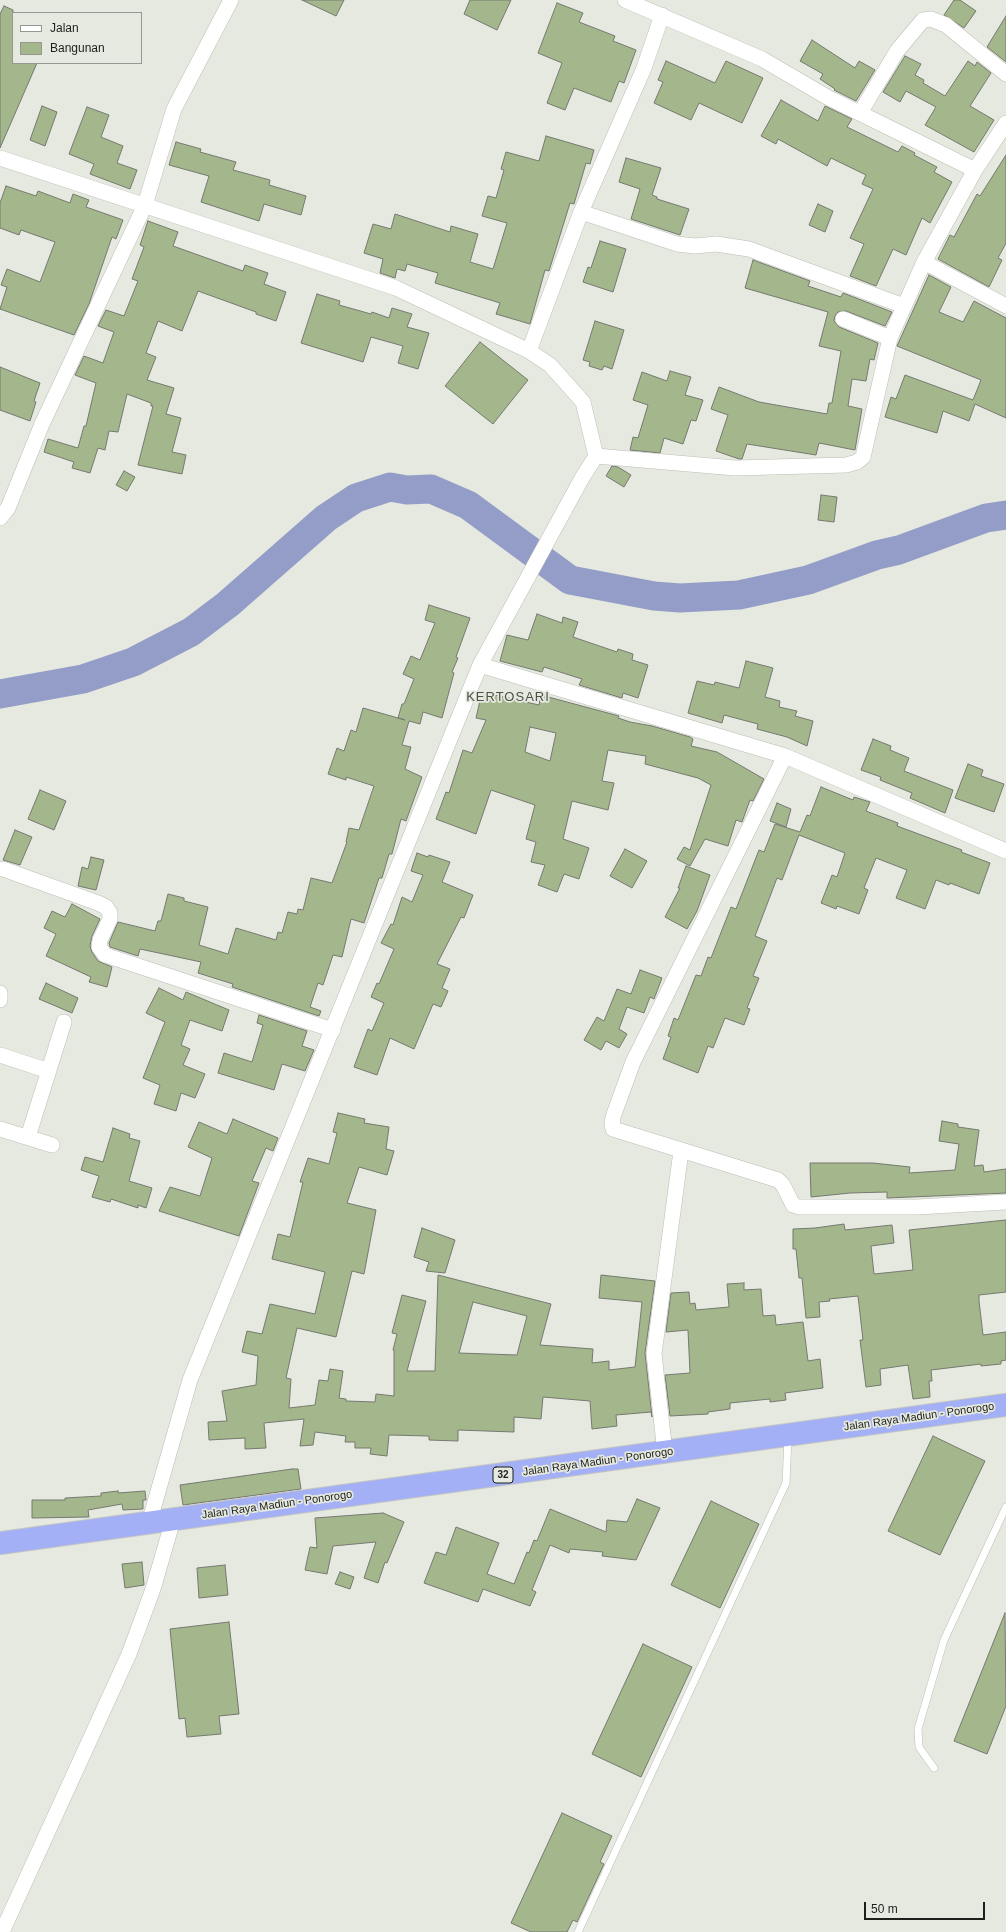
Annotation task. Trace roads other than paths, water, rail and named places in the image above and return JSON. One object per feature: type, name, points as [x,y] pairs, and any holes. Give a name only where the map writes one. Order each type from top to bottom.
[{"type":"highway","name":"Jalan Raya Madiun - Ponorogo","points":[[0,1543],[665,1453],[1006,1405]]},
{"type":"street","points":[[0,518],[8,508],[42,424],[145,205],[174,109],[231,0]]},
{"type":"street","points":[[627,0],[762,59],[827,97],[975,170]]},
{"type":"street","points":[[529,350],[581,212],[644,68],[662,15]]},
{"type":"street","points":[[860,113],[897,51],[923,20],[930,19],[946,25],[1006,74]]},
{"type":"street","points":[[596,456],[735,468],[846,465],[857,462],[863,457],[890,338],[904,306],[924,262],[975,170],[1006,123]]},
{"type":"street","points":[[0,158],[396,288],[529,350],[550,365],[583,402],[596,456],[582,478],[528,575],[480,666],[190,1380],[149,1522]]},
{"type":"street","points":[[581,212],[677,244],[695,246],[716,244],[749,250],[904,306]]},
{"type":"street","points":[[924,262],[1006,306]]},
{"type":"street","points":[[843,319],[890,338]]},
{"type":"street","points":[[480,666],[785,756],[1006,851]]},
{"type":"street","points":[[785,756],[633,1062],[613,1117],[612,1125],[617,1132],[778,1180],[783,1185],[793,1205],[799,1207],[917,1207],[1006,1202]]},
{"type":"street","points":[[3,869],[106,907],[110,913],[110,920],[100,940],[99,947],[104,955],[333,1030]]},
{"type":"street","points":[[0,994],[0,1000]]},
{"type":"street","points":[[28,1137],[64,1022]]},
{"type":"street","points":[[0,1055],[49,1071]]},
{"type":"street","points":[[0,1129],[52,1145]]},
{"type":"street","points":[[665,1453],[654,1354],[681,1151]]},
{"type":"street","points":[[2,1932],[129,1654],[153,1589],[173,1520]]},
{"type":"lane","points":[[578,1932],[786,1483],[788,1435]]},
{"type":"lane","points":[[934,1768],[919,1747],[918,1729],[944,1640],[1006,1507]]},
{"type":"waterway","points":[[0,694],[83,679],[133,662],[191,632],[228,604],[326,518],[356,498],[390,487],[407,490],[431,489],[468,505],[570,580],[654,596],[680,598],[739,595],[808,580],[877,555],[899,550],[986,518],[1006,515]]},
{"type":"district","name":"KERTOSARI","points":[[508,697]]}]
